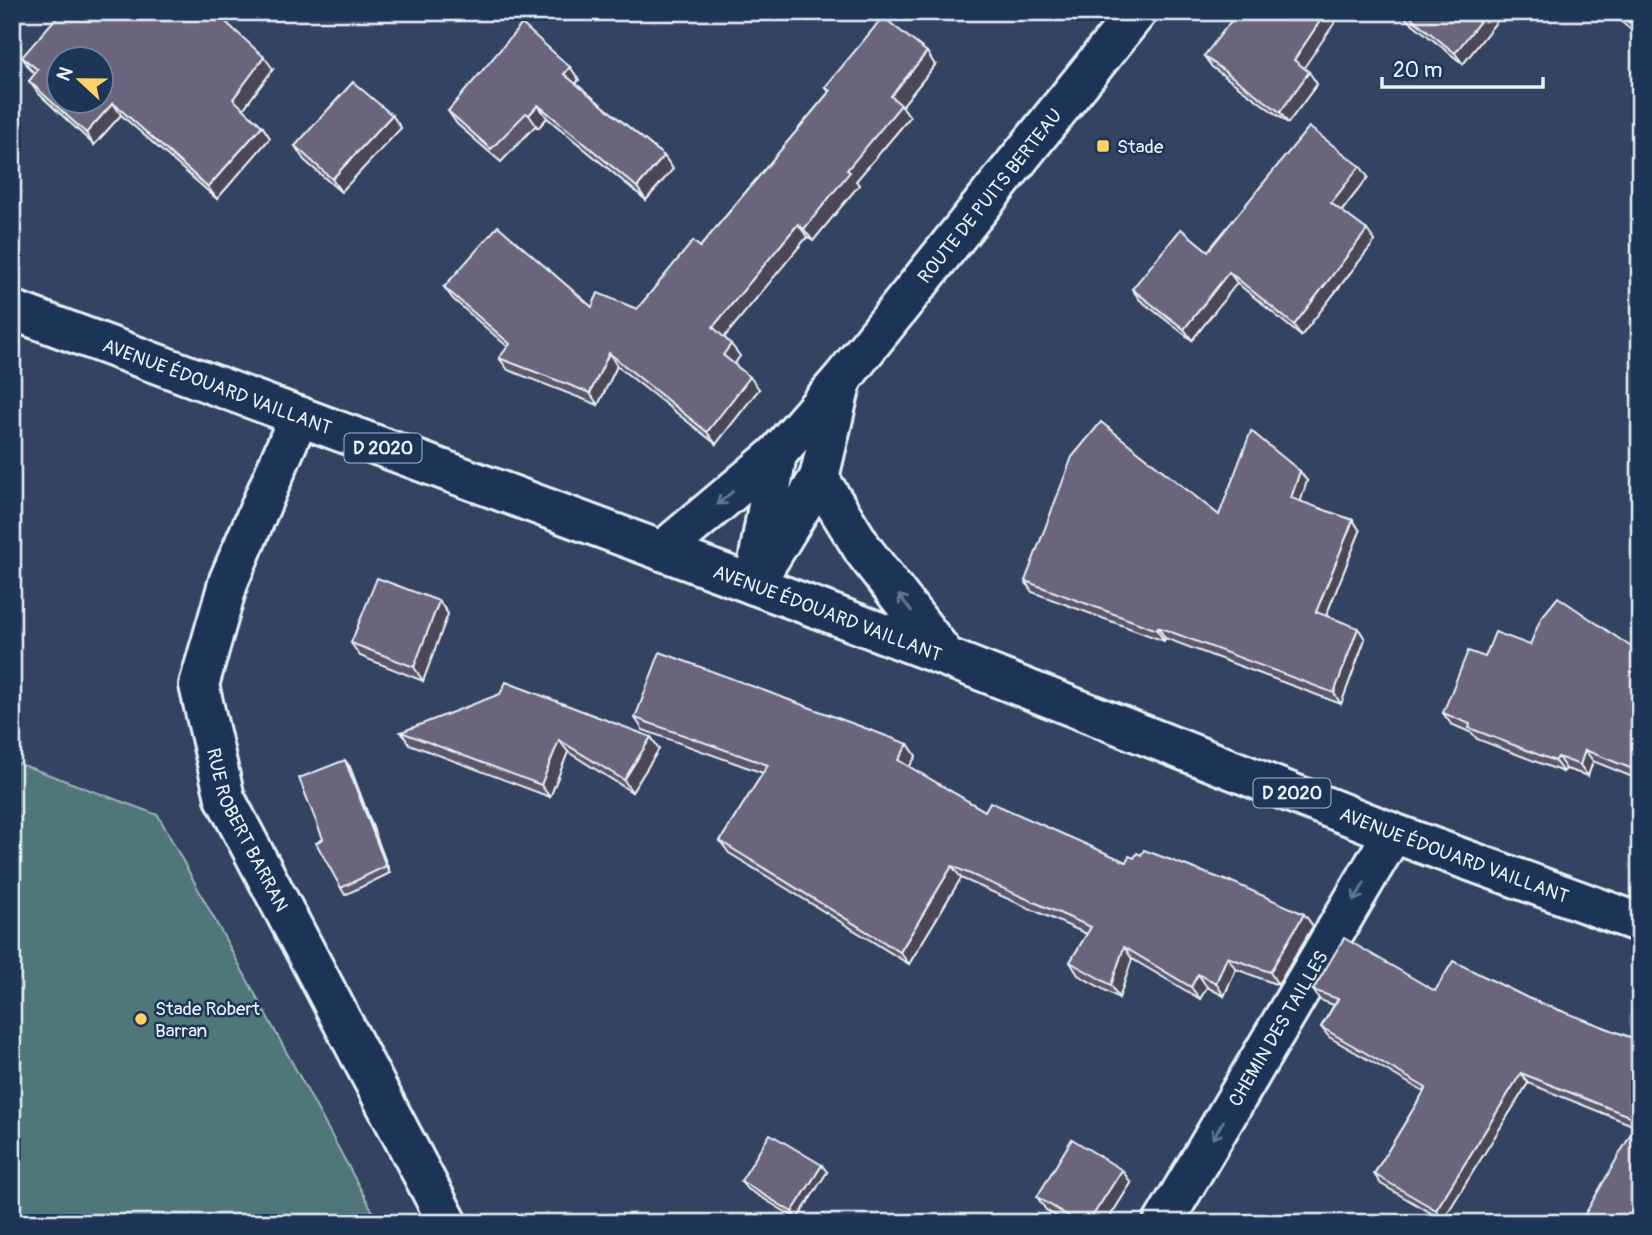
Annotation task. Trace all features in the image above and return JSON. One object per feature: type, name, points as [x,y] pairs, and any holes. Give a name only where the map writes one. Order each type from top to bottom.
[{"type":"street","name":"ROUTE DE PUITS BERTEAU","points":[[662,551],[777,454],[842,379],[1137,12]]},
{"type":"street","name":"AVENUE ÉDOUARD VAILLANT","points":[[12,310],[946,657],[1393,833],[1640,923]]},
{"type":"street","name":"ROUTE DE PUITS BERTEAU","points":[[754,585],[819,478],[842,379]]},
{"type":"street","name":"RUE ROBERT BARRAN","points":[[299,416],[229,580],[199,685],[225,798],[448,1223]]},
{"type":"street","points":[[754,585],[777,454]]},
{"type":"street","points":[[819,478],[864,551],[946,657]]},
{"type":"street","name":"CHEMIN DES TAILLES","points":[[1163,1223],[1393,833]]},
{"type":"green space","name":"Stade Robert Barran","points":[[12,761],[158,815],[379,1223],[12,1223]]},
{"type":"building","points":[[61,12],[215,12],[264,57],[233,99],[262,126],[208,187],[116,106],[116,46],[46,46],[46,97],[29,81],[38,70],[22,57]]},
{"type":"building","points":[[1238,12],[1326,12],[1294,60],[1309,72],[1280,112],[1204,56]]},
{"type":"building","points":[[1404,12],[1487,12],[1455,53]]},
{"type":"building","points":[[1616,12],[1640,12],[1640,31]]},
{"type":"building","points":[[883,17],[927,52],[891,96],[901,105],[847,170],[850,172],[804,229],[798,224],[713,327],[731,344],[723,355],[750,377],[707,432],[609,353],[590,393],[499,358],[510,344],[444,287],[498,226],[592,307],[598,293],[637,309],[693,241],[700,247],[830,91],[825,87]]},
{"type":"building","points":[[522,24],[570,67],[564,74],[664,156],[637,187],[538,105],[529,115],[526,113],[491,149],[448,111]]},
{"type":"building","points":[[353,82],[392,115],[332,179],[295,146]]},
{"type":"building","points":[[67,116],[101,116],[86,133]]},
{"type":"building","points":[[1309,127],[1360,166],[1331,203],[1367,230],[1294,325],[1229,272],[1184,329],[1132,289],[1181,229],[1208,251]]},
{"type":"building","points":[[1101,422],[1219,515],[1251,431],[1300,471],[1291,498],[1353,520],[1316,612],[1358,628],[1334,693],[1025,581],[1072,457]]},
{"type":"building","points":[[377,578],[439,601],[414,667],[351,643]]},
{"type":"building","points":[[1558,597],[1640,653],[1640,772],[1585,750],[1580,765],[1558,757],[1555,761],[1469,728],[1470,724],[1443,713],[1468,651],[1485,657],[1495,632],[1530,645],[1541,618]]},
{"type":"building","points":[[660,652],[908,744],[898,760],[985,811],[990,802],[1126,862],[1129,856],[1134,858],[1144,850],[1230,881],[1304,914],[1270,972],[1227,957],[1216,983],[1198,974],[1191,987],[1124,947],[1111,985],[1070,962],[1091,927],[952,866],[900,952],[720,841],[768,765],[635,718]]},
{"type":"building","points":[[506,682],[651,737],[624,780],[559,740],[541,785],[401,732],[500,694]]},
{"type":"building","points":[[345,760],[386,866],[341,888],[316,843],[323,839],[299,778]]},
{"type":"building","points":[[1344,938],[1435,991],[1453,961],[1530,999],[1640,1041],[1640,1223],[1580,1223],[1639,1120],[1521,1073],[1436,1210],[1374,1174],[1426,1088],[1321,1027],[1338,999],[1313,990]]},
{"type":"building","points":[[770,1134],[822,1165],[792,1212],[741,1181]]},
{"type":"building","points":[[1072,1139],[1122,1170],[1088,1223],[1080,1223],[1037,1197]]},
{"type":"place","name":"Stade","points":[[1103,146]]},
{"type":"place","name":"Stade Robert Barran","points":[[141,1019]]}]
